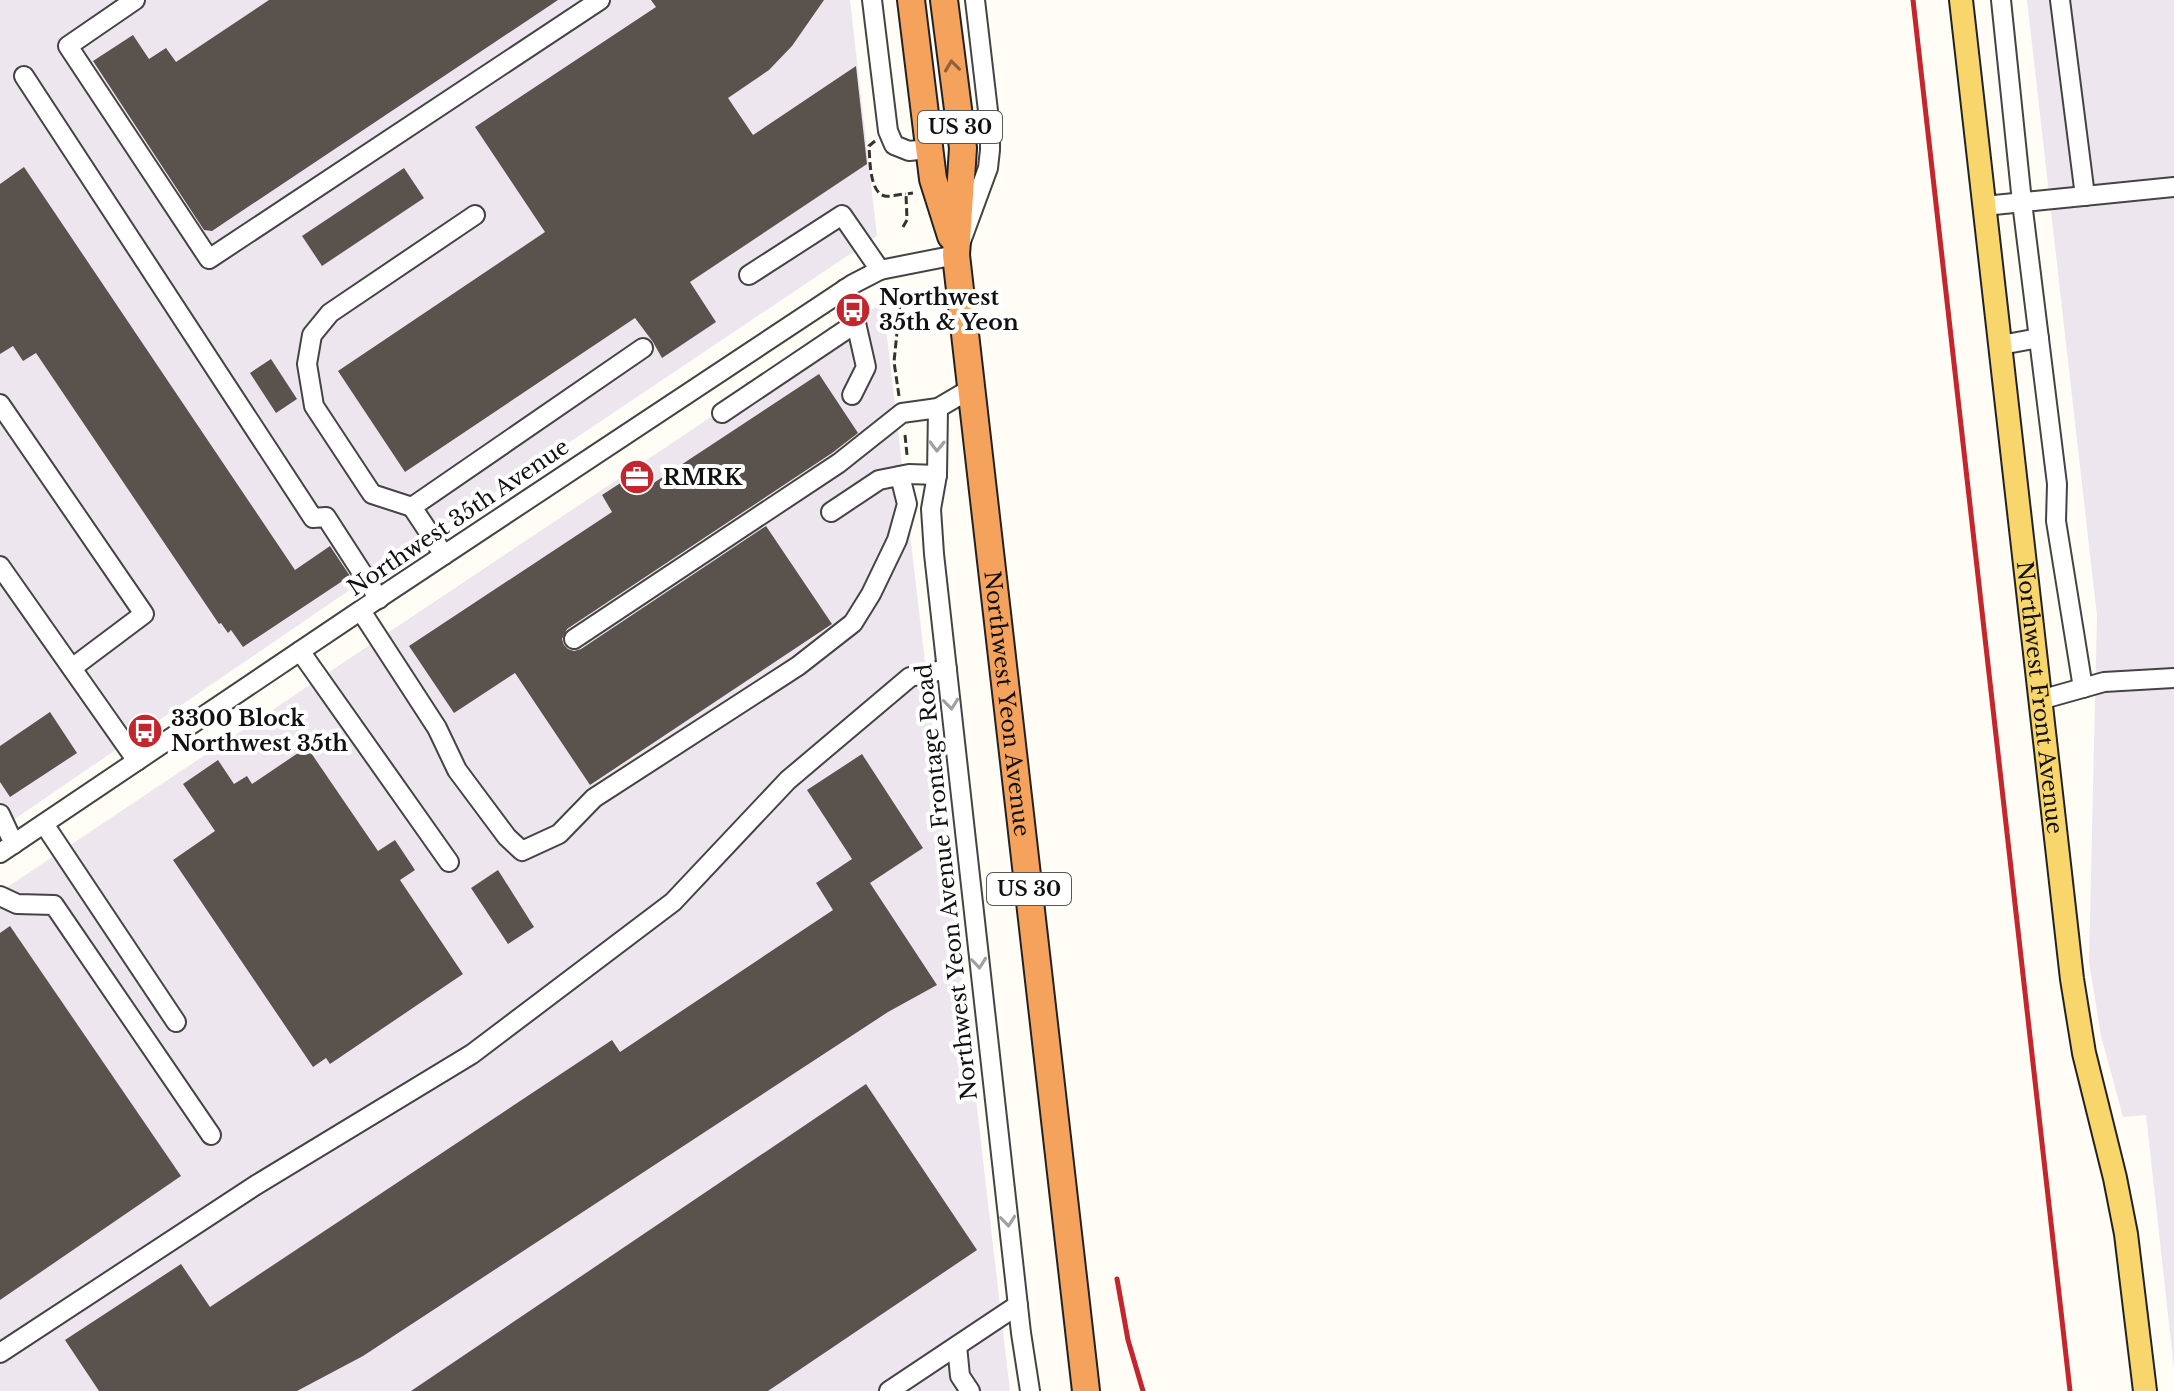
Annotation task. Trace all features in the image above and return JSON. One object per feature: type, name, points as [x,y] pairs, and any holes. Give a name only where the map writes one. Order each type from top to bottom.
[{"type":"highway","name":"Northwest Yeon Avenue","points":[[911,0],[933,179],[956,255],[1086,1391]]},
{"type":"highway","name":"Northwest Yeon Avenue","points":[[944,0],[963,148],[956,255]]},
{"type":"main road","name":"Northwest Front Avenue","points":[[1961,0],[2079,1028],[2126,1234],[2145,1391]]},
{"type":"street","points":[[135,0],[68,46],[209,259],[600,0]]},
{"type":"street","points":[[872,0],[888,131],[894,145],[909,151],[928,149]]},
{"type":"street","points":[[956,255],[988,168],[990,150],[975,0]]},
{"type":"street","points":[[2001,0],[2057,484],[2056,521],[2083,688]]},
{"type":"street","points":[[2060,0],[2085,196]]},
{"type":"street","points":[[24,76],[313,518],[326,517],[379,599]]},
{"type":"street","points":[[1984,206],[2174,187]]},
{"type":"street","points":[[444,555],[412,507],[372,494],[314,406],[307,364],[312,335],[330,313],[475,215]]},
{"type":"street","points":[[749,275],[842,215],[880,270]]},
{"type":"street","name":"Northwest 35th Avenue","points":[[7,848],[845,289],[880,270],[956,255]]},
{"type":"street","points":[[845,289],[866,367],[852,395]]},
{"type":"street","points":[[722,413],[856,323]]},
{"type":"street","points":[[2001,345],[2039,338]]},
{"type":"street","points":[[412,507],[643,348]]},
{"type":"street","points":[[729,366],[746,397]]},
{"type":"street","points":[[574,639],[839,463],[902,413],[938,408],[972,388]]},
{"type":"street","points":[[0,404],[144,614],[72,668]]},
{"type":"street","name":"Northwest Yeon Avenue Frontage Road","points":[[938,408],[937,475],[931,509],[1030,1391]]},
{"type":"street","points":[[831,512],[879,480],[909,474],[937,475]]},
{"type":"street","points":[[361,611],[437,728],[457,770],[507,837],[522,851],[559,834],[594,798],[798,666],[853,623],[897,540],[907,504],[900,476]]},
{"type":"street","points":[[0,566],[137,761]]},
{"type":"street","points":[[300,651],[449,862]]},
{"type":"street","points":[[0,1353],[256,1185],[472,1054],[673,902],[788,780],[910,677],[947,669]]},
{"type":"street","points":[[2040,700],[2104,682],[2174,678]]},
{"type":"street","points":[[0,814],[7,848]]},
{"type":"street","points":[[44,824],[176,1022]]},
{"type":"street","points":[[0,896],[17,904],[54,905],[211,1135]]},
{"type":"street","points":[[889,1391],[1018,1305]]},
{"type":"street","points":[[957,1346],[960,1376],[970,1391]]},
{"type":"path","points":[[888,131],[869,146],[873,184],[878,193],[885,196],[921,192]]},
{"type":"path","points":[[903,227],[907,220],[906,194]]},
{"type":"shaded area","points":[[0,0],[850,0],[877,236],[0,829]]},
{"type":"shaded area","points":[[2027,0],[2174,0],[2174,1369],[2146,1115],[2123,1117],[2101,1036],[2089,962],[2097,616]]},
{"type":"shaded area","points":[[883,302],[1010,1391],[0,1391],[0,892]]},
{"type":"building","points":[[269,0],[558,0],[212,231],[204,230],[93,61],[133,35],[149,59],[166,48],[176,62]]},
{"type":"building","points":[[651,0],[824,0],[792,46],[769,70],[728,98],[753,135],[856,66],[867,164],[690,282],[716,322],[662,358],[635,318],[405,472],[338,371],[545,232],[475,127],[656,7]]},
{"type":"building","points":[[24,167],[295,570],[330,546],[350,576],[243,647],[231,630],[228,633],[219,624],[36,353],[23,361],[13,346],[0,354],[0,184]]},
{"type":"building","points":[[404,168],[424,198],[322,266],[302,236]]},
{"type":"building","points":[[271,359],[297,399],[276,413],[250,373]]},
{"type":"building","points":[[819,374],[858,433],[567,629],[562,639],[568,649],[581,649],[766,526],[832,624],[590,785],[515,673],[454,713],[409,646],[612,512],[602,495],[639,471],[649,486]]},
{"type":"building","points":[[50,712],[77,753],[10,797],[0,782],[0,746]]},
{"type":"building","points":[[307,747],[378,851],[395,840],[415,870],[400,880],[463,974],[330,1064],[326,1058],[313,1067],[173,860],[215,831],[183,784],[218,760],[234,784],[247,776],[252,784]]},
{"type":"building","points":[[862,754],[923,848],[870,883],[937,985],[888,1012],[363,1356],[297,1391],[99,1391],[65,1340],[181,1264],[210,1307],[612,1040],[620,1052],[833,910],[816,883],[852,859],[807,790]]},
{"type":"building","points":[[498,870],[534,927],[508,944],[471,888]]},
{"type":"building","points":[[10,926],[181,1176],[0,1300],[0,933]]},
{"type":"building","points":[[866,1084],[977,1250],[768,1391],[411,1391]]},
{"type":"railway","points":[[1913,0],[2070,1391]]},
{"type":"railway","points":[[1117,1279],[1128,1340],[1143,1391]]},
{"type":"place","name":"Northwest 35th & Yeon","points":[[853,310]]},
{"type":"place","name":"RMRK","points":[[637,477]]},
{"type":"place","name":"3300 Block Northwest 35th","points":[[145,731]]}]
